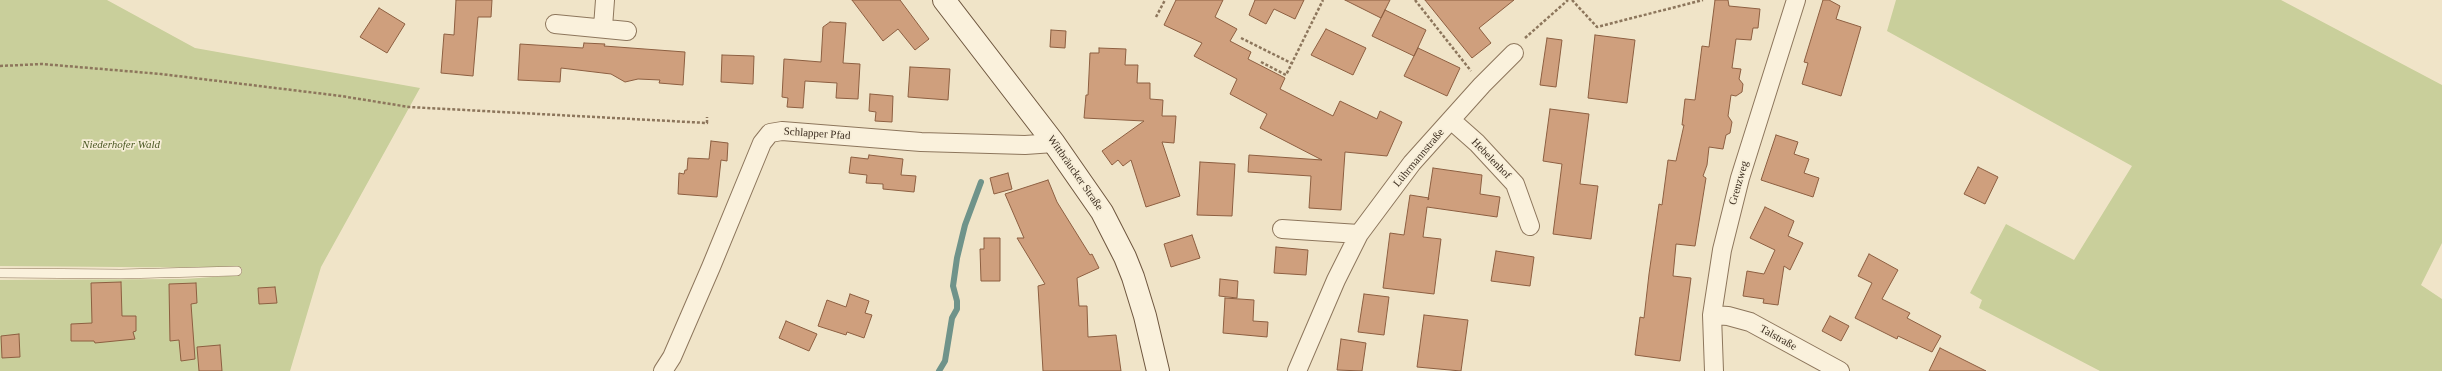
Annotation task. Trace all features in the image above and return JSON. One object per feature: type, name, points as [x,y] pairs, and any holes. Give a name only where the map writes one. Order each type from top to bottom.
[{"type":"main road","name":"Wittbräucker Straße","points":[[944,0],[1054,143],[1102,212],[1125,257],[1145,316],[1158,371]]},
{"type":"street","points":[[603,27],[605,0]]},
{"type":"street","name":"Grenzweg","points":[[1714,371],[1712,314],[1722,250],[1740,178],[1796,0]]},
{"type":"street","points":[[555,24],[603,27],[627,31]]},
{"type":"street","name":"Lührmannstraße","points":[[1297,371],[1336,280],[1359,234],[1412,163],[1482,85],[1514,53]]},
{"type":"street","name":"Hebelenhof","points":[[1451,120],[1477,143],[1515,184],[1530,226]]},
{"type":"street","name":"Schlapper Pfad","points":[[663,371],[672,357],[762,143],[770,133],[782,131],[921,142],[1025,145],[1054,143]]},
{"type":"street","points":[[1282,229],[1359,234]]},
{"type":"street","name":"Talstraße","points":[[1712,314],[1728,316],[1750,322],[1840,371]]},
{"type":"lane","points":[[0,273],[121,274],[237,271]]},
{"type":"path","points":[[1156,17],[1165,0]]},
{"type":"path","points":[[1261,62],[1286,75],[1323,0]]},
{"type":"path","points":[[1415,0],[1482,85]]},
{"type":"path","points":[[1514,53],[1517,45],[1568,0]]},
{"type":"path","points":[[1572,0],[1597,27],[1703,0]]},
{"type":"path","points":[[1241,38],[1291,63]]},
{"type":"path","points":[[0,66],[42,64],[161,74],[341,96],[409,107],[707,123],[707,117]]},
{"type":"green space","name":"Niederhofer Wald","points":[[0,0],[107,0],[195,48],[420,88],[321,267],[290,371],[0,371],[0,280],[185,279],[241,275],[242,268],[0,266]]},
{"type":"green space","points":[[1896,0],[2281,0],[2442,85],[2442,243],[2421,285],[2442,299],[2442,371],[2100,371],[1979,308],[1982,300],[1970,293],[2006,224],[2074,260],[2132,166],[1887,31]]},
{"type":"building","points":[[456,0],[492,0],[491,17],[478,17],[473,76],[441,73],[444,34],[454,35]]},
{"type":"building","points":[[852,0],[900,0],[929,39],[915,50],[898,29],[883,41]]},
{"type":"building","points":[[1176,0],[1223,0],[1215,17],[1237,29],[1230,41],[1251,52],[1248,59],[1285,78],[1280,89],[1333,116],[1340,101],[1377,119],[1380,111],[1402,122],[1387,156],[1345,152],[1341,210],[1309,208],[1311,176],[1248,172],[1249,155],[1322,160],[1260,128],[1267,114],[1230,94],[1237,79],[1194,56],[1202,43],[1164,25]]},
{"type":"building","points":[[1255,0],[1304,0],[1295,19],[1274,9],[1266,24],[1249,15]]},
{"type":"building","points":[[1345,0],[1390,0],[1381,18]]},
{"type":"building","points":[[1425,0],[1514,0],[1479,28],[1491,43],[1472,58]]},
{"type":"building","points":[[1715,0],[1728,0],[1729,6],[1760,9],[1758,28],[1753,28],[1751,40],[1736,39],[1732,68],[1741,69],[1739,79],[1743,84],[1742,92],[1736,96],[1731,95],[1728,116],[1732,122],[1730,133],[1726,135],[1723,149],[1709,147],[1707,165],[1703,176],[1706,178],[1695,246],[1676,244],[1673,276],[1691,278],[1680,361],[1635,355],[1640,317],[1644,318],[1659,204],[1662,205],[1668,160],[1676,161],[1684,125],[1682,125],[1685,99],[1695,100],[1702,46],[1709,47]]},
{"type":"building","points":[[1823,0],[1829,0],[1840,6],[1836,19],[1861,27],[1841,96],[1802,84],[1808,63],[1804,62]]},
{"type":"building","points":[[379,8],[405,24],[387,53],[360,37]]},
{"type":"building","points":[[1385,10],[1426,30],[1414,56],[1372,36]]},
{"type":"building","points":[[830,22],[846,23],[843,63],[860,64],[858,99],[836,98],[837,83],[805,81],[803,108],[787,107],[788,98],[782,97],[784,59],[821,62],[823,27]]},
{"type":"building","points":[[1326,29],[1366,48],[1353,75],[1311,55]]},
{"type":"building","points":[[1051,30],[1066,31],[1065,48],[1050,47]]},
{"type":"building","points":[[1595,35],[1635,40],[1627,103],[1588,98]]},
{"type":"building","points":[[1547,38],[1562,40],[1556,87],[1540,85]]},
{"type":"building","points":[[584,43],[605,44],[604,46],[685,52],[683,85],[659,83],[660,80],[638,79],[625,82],[611,74],[561,68],[560,82],[518,80],[520,44],[583,48]]},
{"type":"building","points":[[1099,48],[1126,49],[1125,65],[1138,65],[1137,83],[1150,83],[1150,99],[1163,100],[1162,116],[1176,116],[1174,143],[1162,142],[1180,196],[1146,207],[1131,160],[1123,166],[1118,160],[1112,165],[1102,151],[1144,121],[1084,118],[1086,95],[1088,95],[1090,53],[1099,53]]},
{"type":"building","points":[[1418,48],[1460,68],[1447,96],[1404,76]]},
{"type":"building","points":[[722,55],[754,56],[753,84],[721,82]]},
{"type":"building","points":[[910,67],[950,69],[948,100],[908,97]]},
{"type":"building","points":[[870,94],[893,96],[892,122],[875,121],[876,112],[869,111]]},
{"type":"building","points":[[1550,109],[1589,114],[1580,184],[1598,186],[1591,239],[1553,234],[1562,164],[1543,161]]},
{"type":"building","points":[[1776,135],[1798,142],[1794,154],[1809,159],[1804,173],[1819,178],[1813,197],[1761,180]]},
{"type":"building","points":[[711,141],[728,143],[727,161],[721,160],[717,197],[678,194],[679,173],[684,174],[685,170],[687,170],[688,158],[709,159]]},
{"type":"building","points":[[869,155],[903,159],[901,175],[916,176],[914,192],[883,189],[883,184],[866,183],[867,175],[849,173],[851,157],[868,159]]},
{"type":"building","points":[[1200,162],[1235,164],[1232,216],[1197,215]]},
{"type":"building","points":[[1978,167],[1998,177],[1985,204],[1964,194]]},
{"type":"building","points":[[1433,168],[1482,175],[1480,194],[1500,197],[1497,217],[1427,207],[1423,237],[1441,239],[1434,294],[1383,288],[1390,233],[1404,235],[1410,195],[1428,198]]},
{"type":"building","points":[[1008,173],[1012,189],[994,194],[990,178]]},
{"type":"building","points":[[1048,180],[1057,202],[1090,255],[1092,254],[1099,268],[1077,278],[1079,306],[1087,306],[1088,337],[1116,335],[1121,371],[1043,371],[1038,286],[1045,284],[1017,238],[1024,238],[1005,194]]},
{"type":"building","points":[[1765,207],[1794,221],[1788,236],[1803,243],[1790,270],[1784,266],[1778,305],[1763,303],[1764,299],[1743,296],[1747,271],[1764,274],[1775,250],[1750,238]]},
{"type":"building","points":[[1192,235],[1200,258],[1171,267],[1164,244]]},
{"type":"building","points":[[984,238],[1000,238],[1000,281],[981,281],[980,249],[984,249]]},
{"type":"building","points":[[1276,247],[1308,250],[1306,275],[1274,273]]},
{"type":"building","points":[[1496,251],[1534,257],[1530,286],[1491,281]]},
{"type":"building","points":[[1869,254],[1898,270],[1882,299],[1910,313],[1907,318],[1941,336],[1932,352],[1898,336],[1897,339],[1855,318],[1872,283],[1858,276]]},
{"type":"building","points":[[1220,279],[1238,281],[1237,298],[1219,296]]},
{"type":"building","points":[[121,282],[122,316],[136,316],[136,331],[133,332],[135,339],[95,343],[94,341],[71,341],[71,324],[92,323],[91,283]]},
{"type":"building","points":[[196,283],[197,303],[191,304],[195,359],[181,361],[179,340],[170,341],[169,284]]},
{"type":"building","points":[[275,287],[277,303],[259,304],[258,288]]},
{"type":"building","points":[[850,294],[869,301],[865,313],[872,315],[864,338],[847,332],[846,335],[818,326],[827,300],[846,307]]},
{"type":"building","points":[[1364,294],[1389,297],[1384,335],[1358,332]]},
{"type":"building","points":[[1225,298],[1254,300],[1253,321],[1268,322],[1267,337],[1223,333]]},
{"type":"building","points":[[1424,315],[1468,320],[1461,371],[1417,367]]},
{"type":"building","points":[[1830,316],[1849,326],[1841,341],[1822,331]]},
{"type":"building","points":[[786,321],[817,334],[809,351],[779,338]]},
{"type":"building","points":[[19,334],[20,357],[2,358],[1,336]]},
{"type":"building","points":[[1341,339],[1366,343],[1362,371],[1337,370]]},
{"type":"building","points":[[220,345],[222,371],[199,371],[197,347]]},
{"type":"building","points":[[1940,348],[1986,371],[1929,371]]},
{"type":"waterway","points":[[939,371],[945,361],[952,318],[957,309],[957,301],[953,286],[957,258],[965,225],[981,182]]}]
